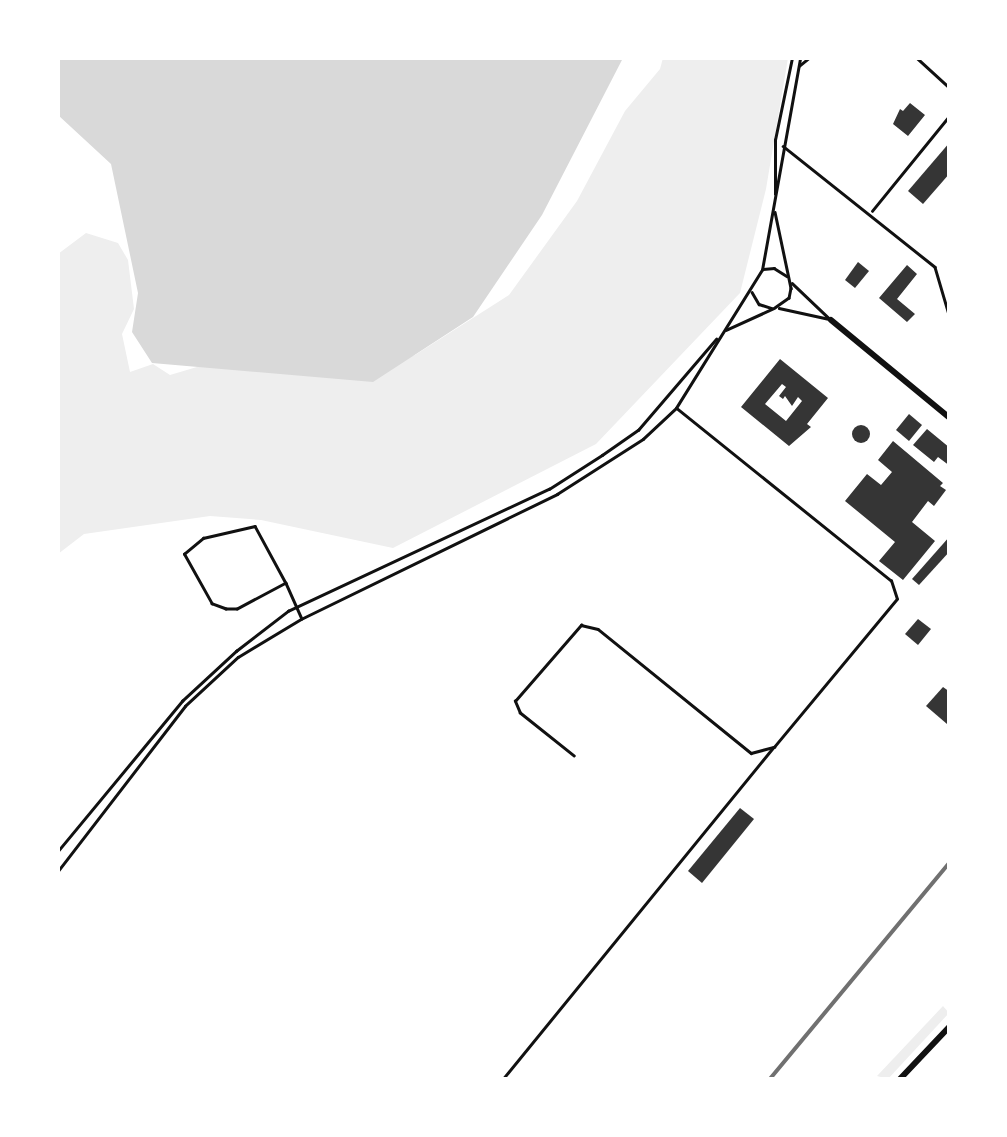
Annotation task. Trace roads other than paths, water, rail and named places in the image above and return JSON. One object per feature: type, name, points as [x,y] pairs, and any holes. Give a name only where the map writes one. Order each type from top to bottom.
[{"type":"street","points":[[831,320],[950,418]]},
{"type":"street","points":[[900,1080],[950,1026]]},
{"type":"lane","points":[[58,850],[182,701],[236,651],[296,608],[549,489],[638,430],[722,332],[789,298],[790,280],[775,211],[775,140],[792,58]]},
{"type":"lane","points":[[58,871],[185,706],[238,657],[302,619],[557,494],[643,439],[676,408],[762,270],[800,58]]},
{"type":"lane","points":[[798,67],[808,58]]},
{"type":"lane","points":[[918,58],[950,88]]},
{"type":"lane","points":[[870,214],[950,115]]},
{"type":"lane","points":[[782,144],[934,268],[950,318]]},
{"type":"lane","points":[[762,270],[780,270],[831,320]]},
{"type":"lane","points":[[751,290],[759,304],[831,320]]},
{"type":"lane","points":[[502,1080],[897,600],[891,581],[676,408]]},
{"type":"lane","points":[[286,583],[237,610],[226,609],[212,604],[184,554],[203,538],[255,526],[286,583],[302,619]]},
{"type":"lane","points":[[574,756],[520,713],[514,701],[585,625],[598,630],[752,753],[774,747]]},
{"type":"railway","points":[[769,1080],[950,862]]}]
